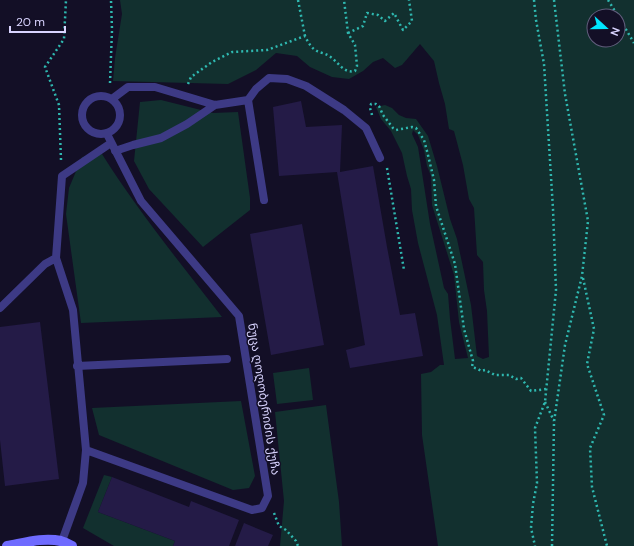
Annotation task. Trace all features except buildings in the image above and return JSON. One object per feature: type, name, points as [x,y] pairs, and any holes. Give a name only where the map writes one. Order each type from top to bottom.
[{"type":"street","points":[[7,546],[46,540],[62,541],[72,546]]},
{"type":"lane","points":[[264,200],[248,100],[256,89],[269,78],[287,78],[306,86],[344,110],[366,128],[380,158]]},
{"type":"lane","points":[[112,99],[128,86],[155,88],[215,105],[248,100]]},
{"type":"lane","points":[[100,96],[112,99],[119,109],[120,115],[117,127],[106,134],[100,135],[88,130],[82,118],[84,105],[88,100],[94,97],[100,96]]},
{"type":"lane","points":[[115,151],[161,138],[187,124],[215,105]]},
{"type":"lane","name":"ნუცა ღოღობერიძის ქუჩა","points":[[106,134],[141,201],[239,316],[268,496]]},
{"type":"lane","points":[[62,541],[83,483],[86,450],[73,310],[56,258],[62,176],[111,143]]},
{"type":"lane","points":[[0,308],[45,264],[56,258]]},
{"type":"lane","points":[[77,366],[227,360]]},
{"type":"lane","points":[[86,450],[252,510],[262,508],[268,496]]},
{"type":"path","points":[[62,176],[59,105],[45,67],[64,39],[66,0]]},
{"type":"path","points":[[111,0],[112,30],[110,85],[112,99]]},
{"type":"path","points":[[298,0],[304,36],[309,45],[317,51],[329,56],[345,70],[353,72],[357,66],[355,45],[348,33],[344,0]]},
{"type":"path","points":[[348,33],[363,26],[367,13],[378,15],[385,21],[394,13],[403,30],[412,21],[409,0]]},
{"type":"path","points":[[534,0],[544,64],[553,208],[556,290],[545,402],[535,428],[537,483],[532,504],[531,528],[535,546]]},
{"type":"path","points":[[552,546],[554,422],[565,345],[582,276],[588,221],[565,94],[554,0]]},
{"type":"path","points":[[626,30],[634,43]]},
{"type":"path","points":[[184,96],[191,77],[212,62],[232,52],[267,50],[304,36]]},
{"type":"path","points":[[372,116],[370,108],[371,104],[376,104],[379,106],[382,115],[393,128],[396,130],[412,127],[416,128],[424,140],[434,180],[436,206],[455,264],[459,284],[464,329],[473,361],[472,368],[481,371],[485,370],[495,375],[509,375],[516,378],[522,378],[531,391],[546,389]]},
{"type":"path","points":[[380,158],[385,159],[404,270]]},
{"type":"path","points":[[582,276],[594,329],[587,364],[604,415],[590,448],[592,487],[608,546]]},
{"type":"path","points":[[545,402],[554,422]]},
{"type":"path","points":[[268,496],[279,526],[286,530],[296,541],[298,546]]},
{"type":"green space","points":[[120,0],[634,0],[634,546],[438,546],[422,435],[421,374],[431,372],[440,365],[444,365],[437,315],[418,243],[412,210],[411,189],[402,153],[391,131],[381,119],[376,107],[385,105],[392,108],[399,115],[406,118],[416,119],[428,136],[450,219],[457,239],[471,305],[477,356],[483,359],[489,357],[483,262],[477,255],[474,208],[469,199],[463,165],[454,131],[449,129],[445,104],[434,61],[420,44],[402,65],[395,68],[383,58],[373,62],[363,71],[349,79],[332,77],[310,67],[297,56],[276,53],[256,70],[228,84],[113,81],[122,14]],"holes":[[[413,130],[418,135],[431,176],[432,205],[454,275],[459,322],[468,358],[455,359],[448,294],[444,288],[430,224],[418,147],[412,134]]]},
{"type":"green space","points":[[161,100],[213,113],[238,112],[250,198],[250,210],[203,247],[149,189],[134,161],[140,102]]},
{"type":"green space","points":[[102,154],[145,217],[222,317],[81,323],[66,214],[69,188],[82,157]]},
{"type":"green space","points":[[309,368],[313,400],[277,404],[273,373]]},
{"type":"green space","points":[[241,401],[255,476],[249,488],[233,490],[99,435],[92,408]]},
{"type":"green space","points":[[326,405],[339,502],[342,546],[280,546],[284,501],[275,412]]},
{"type":"green space","points":[[104,475],[112,477],[98,512],[175,541],[173,546],[114,546],[83,528]]}]
